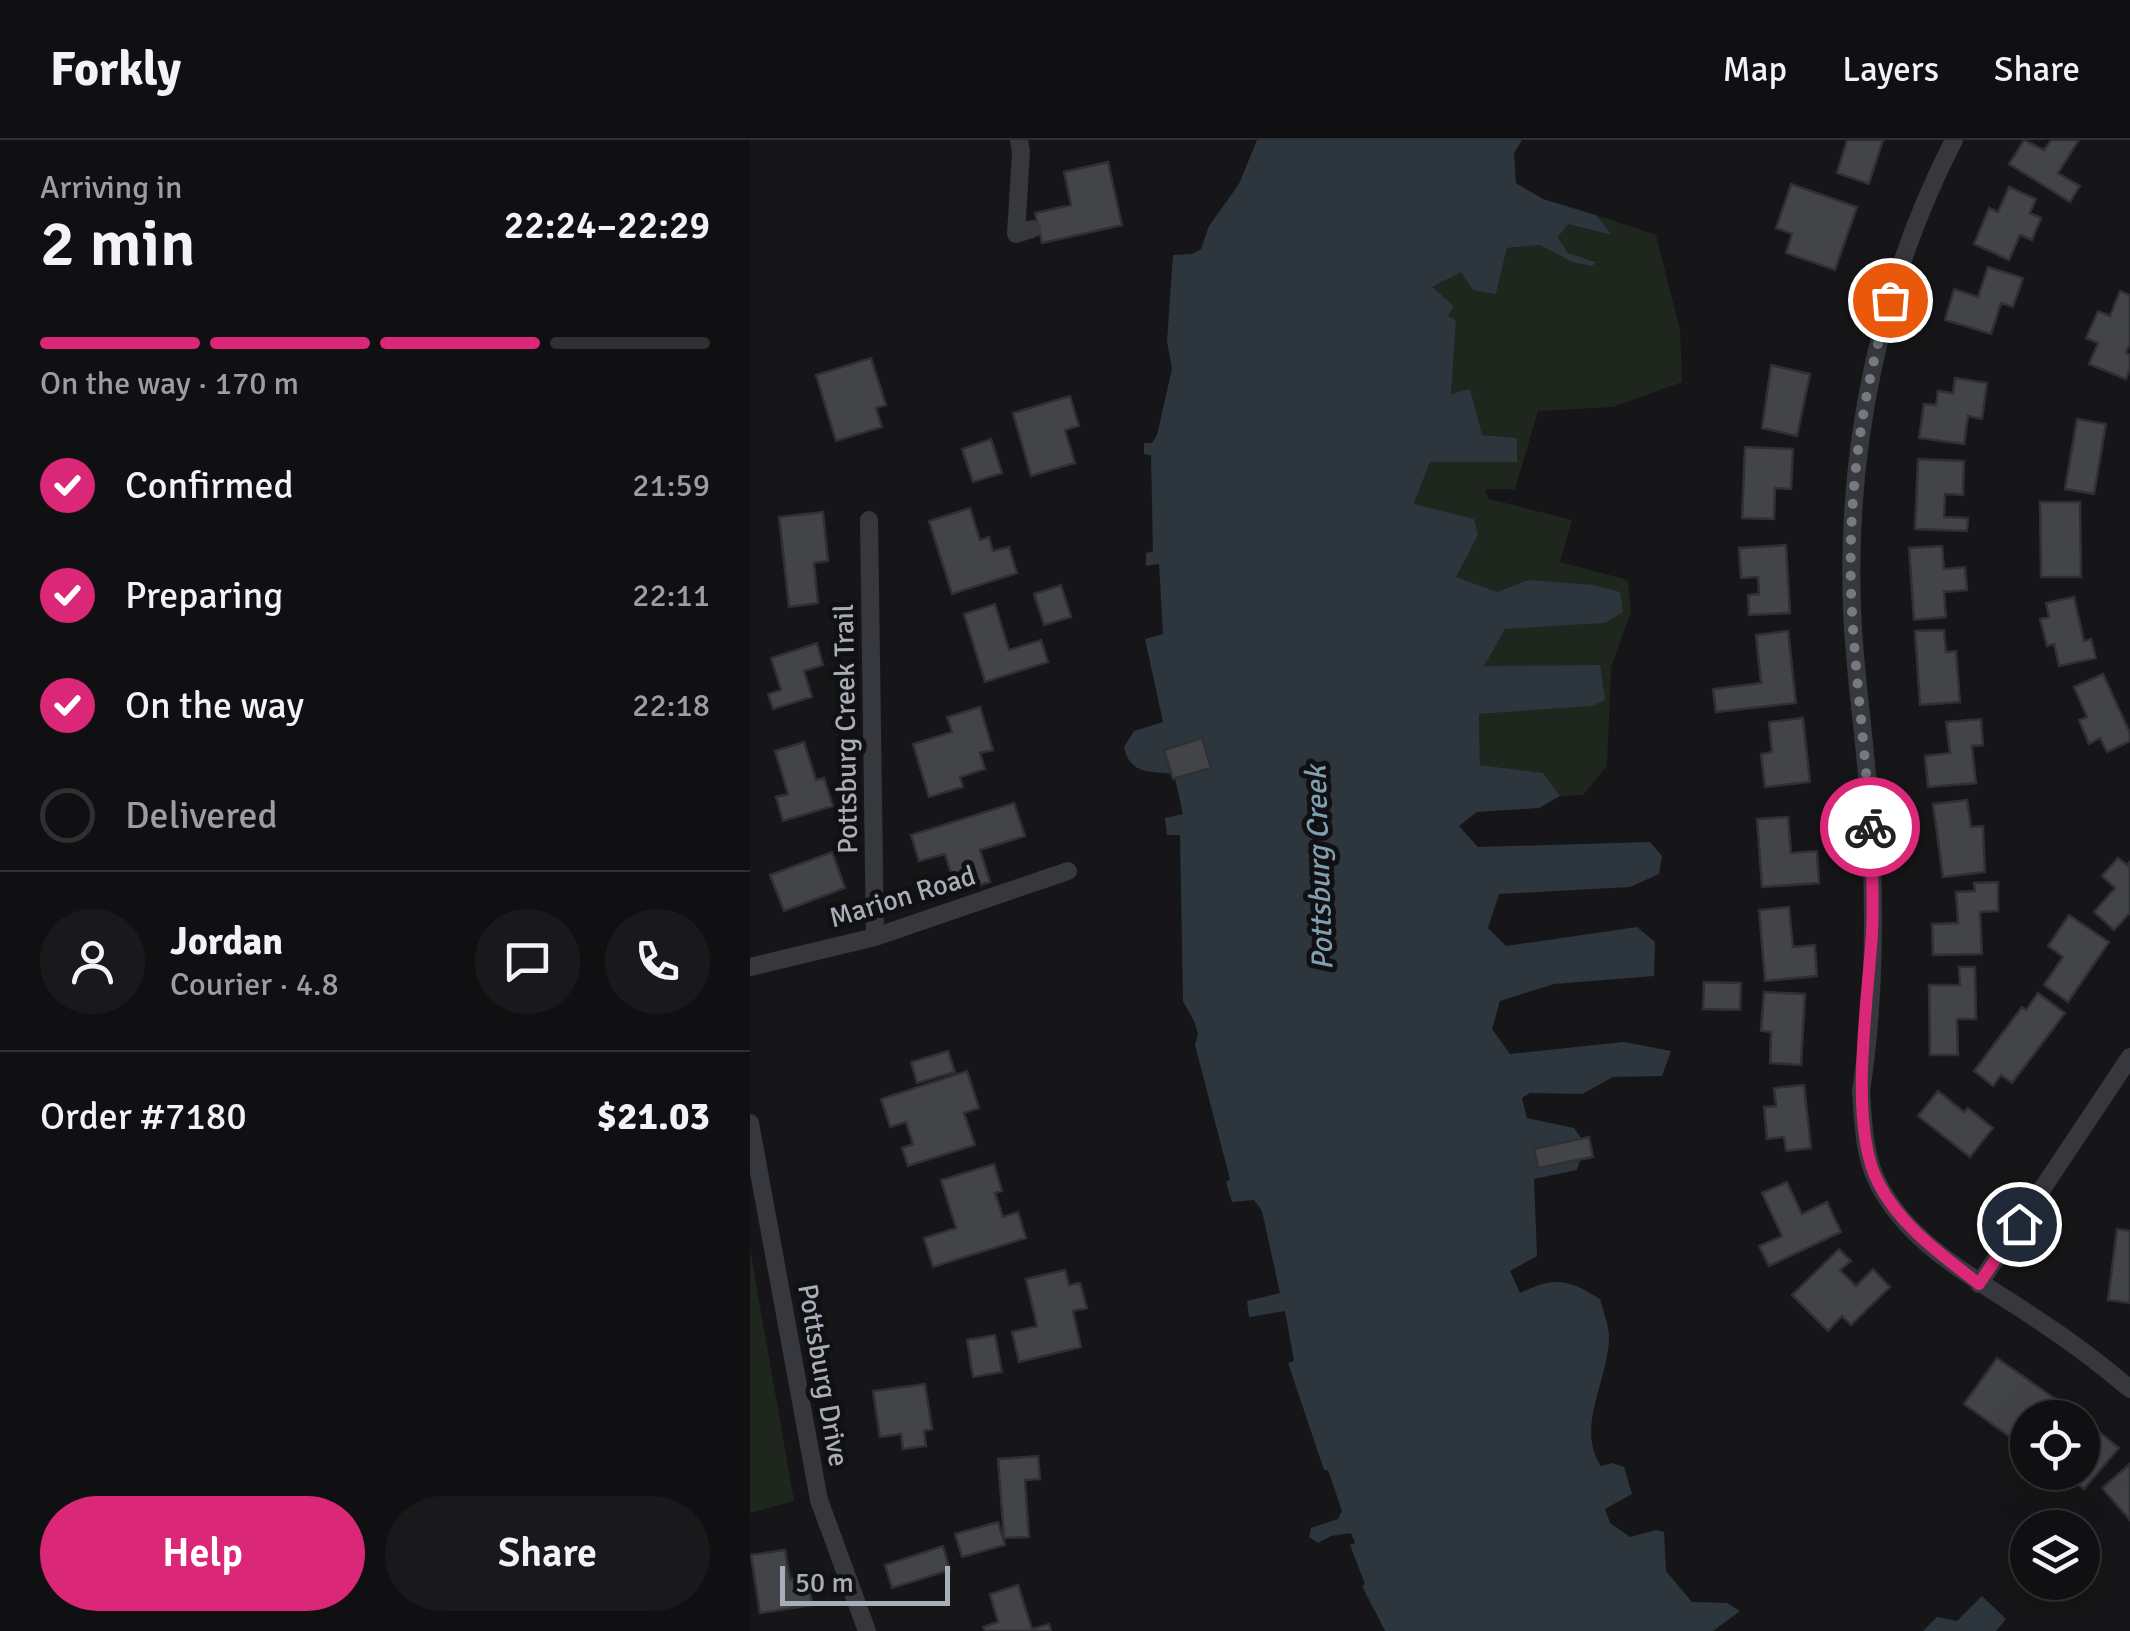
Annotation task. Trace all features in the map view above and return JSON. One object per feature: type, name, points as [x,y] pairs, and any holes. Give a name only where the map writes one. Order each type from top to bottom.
[{"type":"street","points":[[1018,140],[1021,152],[1016,234],[1032,229]]},
{"type":"street","points":[[1954,140],[1914,230],[1883,322],[1854,488],[1852,610],[1873,872],[1861,1092],[1863,1124],[1877,1181],[1895,1210],[1936,1251],[1979,1284],[2102,1364],[2130,1389]]},
{"type":"street","name":"Pottsburg Creek Trail","points":[[869,520],[875,937]]},
{"type":"street","name":"Marion Road","points":[[750,966],[875,937],[1068,871]]},
{"type":"street","points":[[1979,1284],[2130,1058]]},
{"type":"street","name":"Pottsburg Drive","points":[[750,1123],[819,1500],[867,1631]]},
{"type":"shaded area","points":[[1596,215],[1656,235],[1680,330],[1682,382],[1613,407],[1538,411],[1515,489],[1485,489],[1489,499],[1572,520],[1560,562],[1628,580],[1631,612],[1611,667],[1607,766],[1583,795],[1560,796],[1543,773],[1480,765],[1479,714],[1592,706],[1483,667],[1505,628],[1605,623],[1528,580],[1497,592],[1455,577],[1478,535],[1414,505],[1430,462],[1517,462],[1517,438],[1481,435],[1470,390],[1451,394],[1456,322],[1431,288],[1461,271],[1496,294],[1507,248],[1540,245],[1572,262],[1595,261],[1568,253],[1558,237],[1568,223],[1610,234]]},
{"type":"shaded area","points":[[750,1249],[794,1501],[750,1513]]},
{"type":"water","name":"Pottsburg Creek","points":[[1257,140],[1522,140],[1514,153],[1516,183],[1543,199],[1596,215],[1612,235],[1568,224],[1558,237],[1568,253],[1596,262],[1592,266],[1572,262],[1540,245],[1507,248],[1496,294],[1473,290],[1461,272],[1432,287],[1454,306],[1448,316],[1456,321],[1451,394],[1470,389],[1482,435],[1517,438],[1517,462],[1430,462],[1414,504],[1474,519],[1478,535],[1456,577],[1497,592],[1528,580],[1593,585],[1620,592],[1623,612],[1605,623],[1505,629],[1484,666],[1600,665],[1605,700],[1592,706],[1479,714],[1480,765],[1543,773],[1560,796],[1539,808],[1477,812],[1459,826],[1478,847],[1650,842],[1662,856],[1659,874],[1630,887],[1499,894],[1488,928],[1506,946],[1637,927],[1655,942],[1654,976],[1554,984],[1500,1001],[1492,1029],[1510,1054],[1624,1042],[1671,1051],[1662,1076],[1613,1077],[1582,1094],[1530,1093],[1522,1098],[1527,1118],[1574,1128],[1585,1144],[1577,1170],[1534,1179],[1537,1256],[1510,1271],[1520,1293],[1561,1282],[1600,1299],[1607,1323],[1608,1353],[1591,1436],[1601,1466],[1612,1463],[1624,1467],[1632,1494],[1605,1509],[1610,1523],[1630,1537],[1656,1530],[1664,1532],[1666,1571],[1692,1602],[1727,1603],[1740,1611],[1713,1631],[1385,1631],[1362,1586],[1365,1584],[1350,1545],[1355,1543],[1351,1533],[1318,1543],[1309,1537],[1311,1528],[1338,1519],[1342,1511],[1288,1363],[1294,1361],[1285,1311],[1249,1317],[1247,1301],[1280,1293],[1262,1211],[1254,1200],[1232,1202],[1226,1182],[1230,1179],[1195,1045],[1198,1034],[1183,1001],[1180,835],[1167,835],[1165,818],[1183,814],[1174,774],[1136,767],[1124,747],[1134,731],[1163,722],[1145,639],[1163,634],[1159,564],[1146,566],[1146,553],[1153,551],[1151,455],[1144,454],[1144,443],[1152,443],[1157,435],[1172,369],[1167,341],[1173,255],[1192,254],[1201,249],[1209,226],[1239,184]]},
{"type":"water","points":[[1982,1596],[2006,1619],[1996,1631],[1923,1631],[1937,1617],[1957,1621]]},
{"type":"building","points":[[1847,140],[1883,140],[1869,184],[1837,173]]},
{"type":"building","points":[[2024,140],[2044,150],[2051,140],[2079,140],[2058,173],[2080,186],[2070,202],[2009,164]]},
{"type":"building","points":[[1108,162],[1122,225],[1042,243],[1035,213],[1071,205],[1064,172]]},
{"type":"building","points":[[1791,184],[1857,207],[1835,270],[1786,253],[1792,234],[1776,228]]},
{"type":"building","points":[[2009,187],[2036,199],[2030,213],[2041,218],[2032,240],[2020,235],[2009,260],[1974,244],[1989,208],[1998,212]]},
{"type":"building","points":[[1988,267],[2023,278],[2013,307],[2001,303],[1991,334],[1945,320],[1954,289],[1978,297]]},
{"type":"building","points":[[2120,291],[2130,295],[2130,344],[2126,353],[2130,355],[2130,369],[2126,379],[2089,364],[2098,343],[2086,338],[2098,311],[2110,316]]},
{"type":"building","points":[[871,358],[886,405],[876,408],[882,427],[836,441],[816,375]]},
{"type":"building","points":[[1771,365],[1810,374],[1797,436],[1762,428]]},
{"type":"building","points":[[1955,378],[1987,383],[1982,419],[1968,416],[1964,444],[1919,438],[1924,404],[1936,405],[1938,391],[1953,393]]},
{"type":"building","points":[[1070,396],[1079,426],[1065,430],[1075,463],[1031,476],[1013,413]]},
{"type":"building","points":[[2077,419],[2106,424],[2094,494],[2065,489]]},
{"type":"building","points":[[991,439],[1002,473],[973,482],[962,449]]},
{"type":"building","points":[[1745,447],[1793,449],[1791,489],[1775,488],[1774,519],[1742,518]]},
{"type":"building","points":[[1918,459],[1964,461],[1963,495],[1945,494],[1944,517],[1968,518],[1967,531],[1915,529]]},
{"type":"building","points":[[2040,502],[2080,502],[2081,577],[2041,577]]},
{"type":"building","points":[[970,508],[980,540],[989,537],[993,551],[1009,547],[1017,573],[952,594],[929,521]]},
{"type":"building","points":[[823,512],[828,561],[814,563],[818,603],[789,607],[779,517]]},
{"type":"building","points":[[1786,545],[1790,613],[1749,615],[1748,595],[1759,594],[1758,577],[1741,578],[1739,548]]},
{"type":"building","points":[[1942,546],[1944,569],[1965,567],[1967,590],[1944,592],[1946,617],[1914,620],[1909,548]]},
{"type":"building","points":[[1061,585],[1071,617],[1044,625],[1034,594]]},
{"type":"building","points":[[2074,597],[2084,641],[2091,639],[2096,658],[2059,666],[2054,644],[2047,646],[2040,619],[2049,617],[2046,603]]},
{"type":"building","points":[[995,604],[1009,650],[1041,640],[1048,662],[985,682],[964,614]]},
{"type":"building","points":[[1944,630],[1946,652],[1956,651],[1960,702],[1920,705],[1915,631]]},
{"type":"building","points":[[1788,631],[1796,703],[1716,712],[1713,689],[1761,683],[1756,635]]},
{"type":"building","points":[[817,643],[823,665],[804,671],[812,697],[773,709],[768,694],[781,690],[771,658]]},
{"type":"building","points":[[2103,674],[2130,733],[2130,741],[2107,752],[2100,738],[2089,744],[2079,720],[2087,717],[2074,687]]},
{"type":"building","points":[[980,707],[993,750],[980,753],[985,769],[960,777],[963,787],[929,797],[913,744],[952,732],[947,717]]},
{"type":"building","points":[[1803,718],[1810,782],[1765,787],[1761,754],[1772,752],[1769,722]]},
{"type":"building","points":[[1981,719],[1983,745],[1972,746],[1976,783],[1928,787],[1925,756],[1950,753],[1946,722]]},
{"type":"building","points":[[1202,738],[1211,768],[1173,779],[1164,750]]},
{"type":"building","points":[[804,742],[816,780],[824,778],[833,806],[783,821],[776,797],[788,794],[775,751]]},
{"type":"building","points":[[1967,800],[1971,827],[1983,826],[1985,872],[1943,877],[1933,804]]},
{"type":"building","points":[[1014,803],[1025,836],[980,850],[990,882],[957,892],[945,854],[919,861],[911,835]]},
{"type":"building","points":[[1788,817],[1791,853],[1817,851],[1819,883],[1762,887],[1757,819]]},
{"type":"building","points":[[832,852],[845,888],[784,911],[770,875]]},
{"type":"building","points":[[2118,858],[2127,865],[2130,862],[2130,913],[2114,930],[2094,912],[2115,888],[2102,876]]},
{"type":"building","points":[[1998,882],[1998,911],[1980,912],[1982,954],[1933,955],[1932,924],[1958,923],[1956,892],[1975,891],[1974,883]]},
{"type":"building","points":[[1789,907],[1793,947],[1815,945],[1817,976],[1765,981],[1759,910]]},
{"type":"building","points":[[2069,915],[2109,942],[2068,1002],[2044,985],[2063,957],[2048,946]]},
{"type":"building","points":[[1959,967],[1975,967],[1976,1019],[1957,1019],[1958,1055],[1930,1055],[1929,985],[1960,985]]},
{"type":"building","points":[[1704,982],[1741,983],[1740,1010],[1703,1009]]},
{"type":"building","points":[[1764,992],[1805,994],[1801,1065],[1770,1063],[1771,1032],[1761,1031]]},
{"type":"building","points":[[2038,993],[2065,1013],[2012,1083],[2001,1075],[1993,1086],[1974,1071],[2022,1007],[2026,1010]]},
{"type":"building","points":[[948,1051],[955,1072],[917,1083],[911,1062]]},
{"type":"building","points":[[967,1071],[979,1108],[964,1113],[975,1145],[908,1166],[902,1148],[913,1144],[906,1122],[890,1127],[881,1099]]},
{"type":"building","points":[[1804,1085],[1811,1148],[1786,1151],[1784,1137],[1767,1139],[1764,1107],[1776,1106],[1774,1088]]},
{"type":"building","points":[[1938,1091],[1993,1128],[1970,1157],[1918,1116]]},
{"type":"building","points":[[1589,1137],[1593,1157],[1538,1168],[1534,1149]]},
{"type":"building","points":[[994,1164],[1002,1191],[995,1193],[1003,1217],[1018,1212],[1026,1238],[933,1267],[924,1238],[956,1228],[941,1180]]},
{"type":"building","points":[[1787,1182],[1802,1214],[1827,1202],[1841,1232],[1769,1266],[1759,1246],[1782,1236],[1762,1193]]},
{"type":"building","points":[[2117,1229],[2130,1231],[2130,1303],[2108,1300]]},
{"type":"building","points":[[1839,1249],[1851,1261],[1840,1270],[1856,1286],[1873,1269],[1890,1287],[1851,1325],[1842,1316],[1828,1331],[1792,1295]]},
{"type":"building","points":[[1065,1270],[1069,1285],[1080,1283],[1087,1308],[1073,1311],[1081,1347],[1019,1362],[1012,1332],[1037,1326],[1026,1279]]},
{"type":"building","points":[[995,1335],[1002,1372],[973,1377],[967,1340]]},
{"type":"building","points":[[1997,1358],[2057,1400],[2010,1400],[2010,1437],[1964,1404]]},
{"type":"building","points":[[925,1384],[932,1429],[924,1431],[926,1446],[903,1449],[901,1434],[880,1437],[873,1391]]},
{"type":"building","points":[[2100,1433],[2119,1448],[2100,1470]]},
{"type":"building","points":[[1038,1456],[1040,1479],[1025,1480],[1029,1537],[1004,1538],[998,1459]]},
{"type":"building","points":[[2130,1464],[2130,1520],[2102,1488]]},
{"type":"building","points":[[998,1522],[1005,1545],[962,1557],[955,1534]]},
{"type":"building","points":[[943,1546],[950,1570],[892,1588],[885,1565]]},
{"type":"building","points":[[785,1550],[790,1579],[808,1576],[812,1605],[760,1613],[751,1555]]},
{"type":"building","points":[[1018,1585],[1032,1629],[1049,1624],[1051,1631],[985,1631],[983,1627],[998,1622],[990,1594]]},
{"type":"way so far","points":[[1870,827],[1852,610],[1851,534],[1862,430],[1890,300]]},
{"type":"route","points":[[1870,827],[1872,928],[1861,1092],[1869,1158],[1877,1181],[1895,1210],[1936,1251],[1979,1284],[2019,1224]]}]
